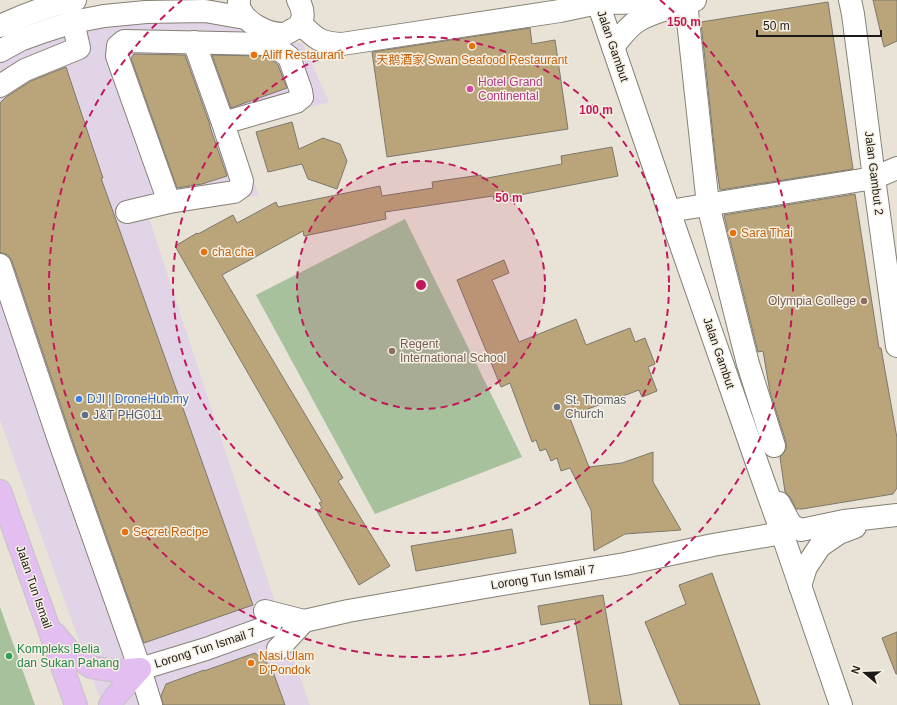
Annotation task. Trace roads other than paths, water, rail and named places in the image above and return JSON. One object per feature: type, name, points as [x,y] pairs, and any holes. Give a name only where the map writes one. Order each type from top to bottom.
[{"type":"main road","name":"Jalan Tun Ismail","points":[[1,494],[76,705]]},
{"type":"main road","points":[[46,622],[70,652],[91,666],[115,672],[140,669]]},
{"type":"main road","points":[[110,705],[115,697],[140,669]]},
{"type":"street","points":[[0,26],[26,14],[63,2],[75,0]]},
{"type":"street","points":[[169,202],[117,56],[118,46],[124,41],[194,42],[267,38],[276,33],[285,34],[296,29],[301,24],[303,14],[302,6],[298,0]]},
{"type":"street","name":"Jalan Gambut 2","points":[[850,0],[897,346]]},
{"type":"street","points":[[301,24],[314,37],[328,43],[342,44],[560,11],[597,1],[690,1]]},
{"type":"street","name":"Jalan Gambut","points":[[597,1],[842,705]]},
{"type":"street","points":[[613,47],[628,28],[639,20],[690,1]]},
{"type":"street","points":[[690,1],[708,205],[748,364],[774,446]]},
{"type":"street","points":[[0,51],[20,40],[45,31],[73,22],[104,16],[146,12],[242,9],[264,30],[267,38],[289,57],[302,96],[296,102],[223,123]]},
{"type":"street","points":[[0,86],[25,70],[79,48],[73,22]]},
{"type":"street","points":[[127,212],[169,202],[234,192],[241,187],[242,180],[194,42]]},
{"type":"street","points":[[669,211],[874,178],[897,168]]},
{"type":"street","points":[[0,265],[60,443],[140,669],[151,705]]},
{"type":"street","points":[[725,371],[748,364]]},
{"type":"street","points":[[744,427],[766,420]]},
{"type":"street","points":[[758,466],[791,525],[801,530],[844,521],[892,516]]},
{"type":"street","points":[[800,586],[806,567],[820,546],[839,533],[892,516]]},
{"type":"street","name":"Lorong Tun Ismail 7","points":[[140,669],[206,649],[267,619],[304,621],[348,611],[476,588],[625,564],[713,545],[782,533]]},
{"type":"street","points":[[278,649],[304,621]]},
{"type":"place","name":"天鹅酒家 Swan Seafood Restaurant","points":[[472,46]]},
{"type":"place","name":"Aliff Restaurant","points":[[254,55]]},
{"type":"place","name":"Hotel Grand Continental","points":[[470,89]]},
{"type":"place","name":"Sara Thai","points":[[733,233]]},
{"type":"place","name":"cha cha","points":[[204,252]]},
{"type":"place","name":"Olympia College","points":[[864,301]]},
{"type":"place","name":"Regent International School","points":[[392,351]]},
{"type":"place","name":"DJI | DroneHub.my","points":[[79,399]]},
{"type":"place","name":"St. Thomas Church","points":[[557,407]]},
{"type":"place","name":"J&T PHG011","points":[[85,415]]},
{"type":"place","name":"Secret Recipe","points":[[125,532]]},
{"type":"place","name":"Kompleks Belia dan Sukan Pahang","points":[[9,656]]},
{"type":"place","name":"Nasi Ulam D'Pondok","points":[[251,663]]}]
